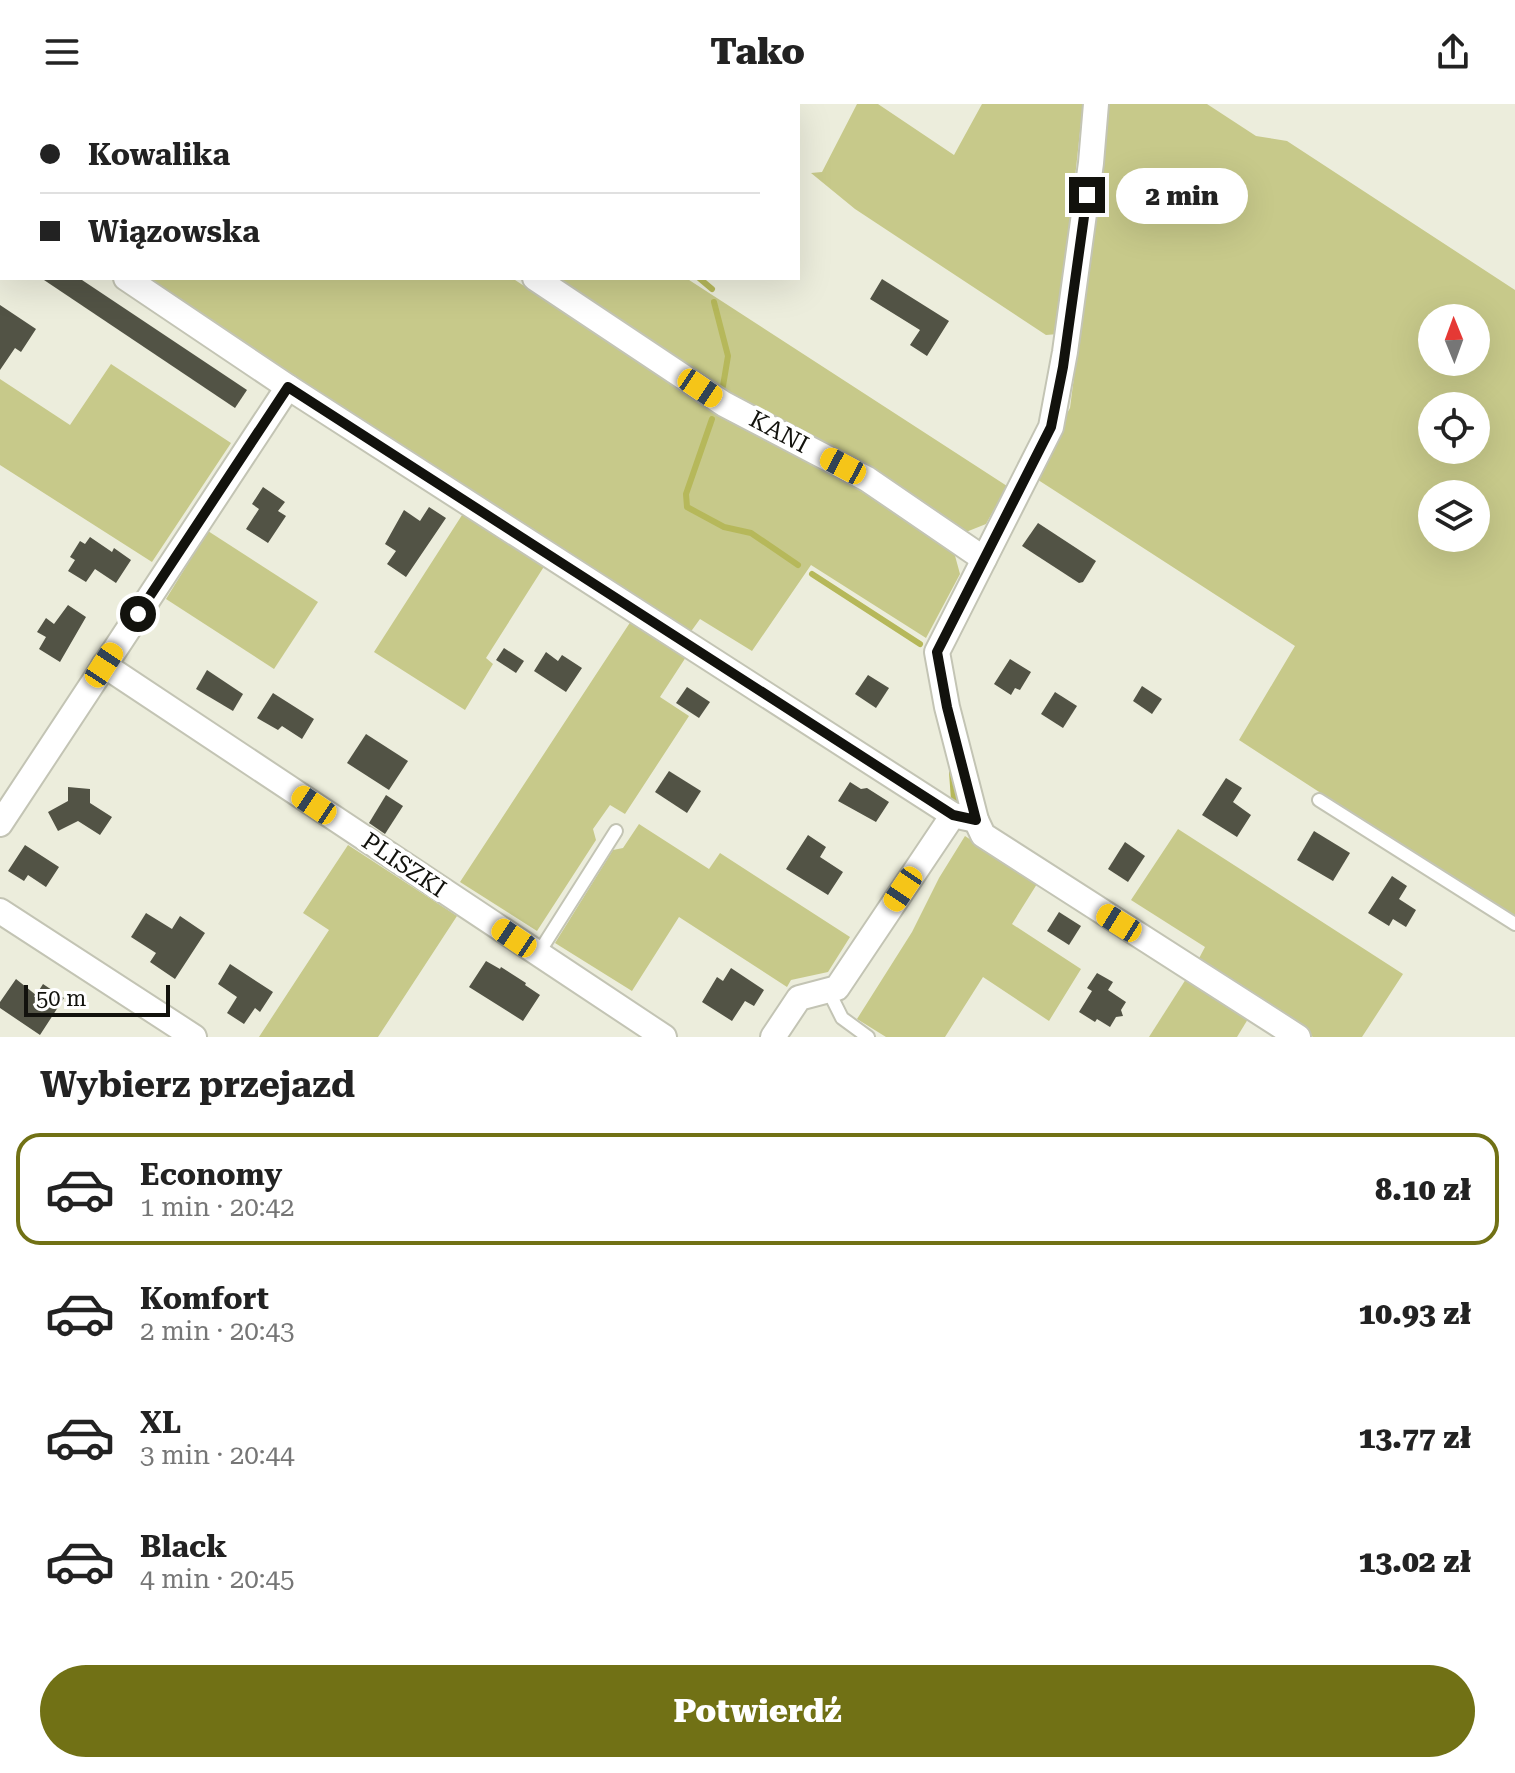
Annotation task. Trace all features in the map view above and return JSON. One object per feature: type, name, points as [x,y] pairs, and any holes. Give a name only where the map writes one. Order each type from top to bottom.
[{"type":"street","points":[[773,1037],[799,998],[837,988],[964,818],[937,652],[1051,427],[1065,352],[1096,104]]},
{"type":"street","points":[[129,280],[288,387],[964,818],[991,842],[1298,1037]]},
{"type":"street","name":"KANI","points":[[538,280],[724,404],[867,479],[984,559]]},
{"type":"street","points":[[0,824],[288,387]]},
{"type":"street","name":"PLISZKI","points":[[104,665],[664,1037]]},
{"type":"street","points":[[0,911],[194,1037]]},
{"type":"lane","points":[[1319,800],[1515,924]]},
{"type":"lane","points":[[538,954],[616,831]]},
{"type":"lane","points":[[828,990],[842,1018],[868,1037]]},
{"type":"green space","points":[[857,104],[878,104],[954,155],[982,104],[1083,104],[1058,334],[1046,335],[855,209],[811,173],[822,172]]},
{"type":"green space","points":[[1105,104],[1207,104],[1256,136],[1287,141],[1515,290],[1515,919],[1239,740],[1295,646],[1032,476],[1070,408]]},
{"type":"green space","points":[[144,280],[515,280],[670,382],[878,501],[954,552],[960,574],[926,638],[811,565],[752,651],[700,619],[687,637]]},
{"type":"green space","points":[[560,280],[689,280],[1007,486],[986,524],[966,532],[841,453],[733,395]]},
{"type":"green space","points":[[111,364],[231,443],[152,562],[0,465],[0,379],[70,425]]},
{"type":"green space","points":[[464,512],[545,565],[486,658],[493,664],[465,710],[374,652]]},
{"type":"green space","points":[[208,531],[318,602],[274,669],[166,599]]},
{"type":"green space","points":[[631,621],[686,657],[660,697],[689,716],[625,814],[610,805],[593,829],[596,840],[537,931],[460,882]]},
{"type":"green space","points":[[639,824],[709,869],[720,853],[850,937],[828,972],[791,980],[787,987],[679,917],[632,991],[555,943],[613,850],[623,848]]},
{"type":"green space","points":[[1178,829],[1403,974],[1362,1037],[1313,1037],[1196,964],[1205,947],[1131,900]]},
{"type":"green space","points":[[965,836],[1037,884],[1012,924],[1081,969],[1049,1021],[983,977],[945,1037],[886,1037],[857,1019],[912,932],[939,878]]},
{"type":"green space","points":[[348,845],[457,916],[378,1037],[259,1037],[329,930],[303,913]]},
{"type":"green space","points":[[1186,979],[1248,1019],[1237,1037],[1149,1037]]},
{"type":"building","points":[[882,279],[949,321],[927,356],[910,345],[920,330],[870,299]]},
{"type":"building","points":[[44,280],[82,280],[247,390],[235,408]]},
{"type":"building","points":[[0,305],[36,329],[21,352],[15,348],[0,370]]},
{"type":"building","points":[[263,487],[285,502],[278,511],[286,516],[268,543],[246,529],[259,509],[252,504]]},
{"type":"building","points":[[429,507],[446,518],[406,577],[387,564],[396,551],[385,544],[404,510],[420,521]]},
{"type":"building","points":[[1038,523],[1096,561],[1083,582],[1079,583],[1022,546]]},
{"type":"building","points":[[90,537],[131,560],[116,583],[95,569],[86,582],[68,571],[75,560],[70,557],[80,541],[85,544]]},
{"type":"building","points":[[68,605],[86,617],[60,662],[39,649],[46,637],[37,632],[46,618],[54,624]]},
{"type":"building","points":[[504,648],[524,661],[516,673],[496,660]]},
{"type":"building","points":[[546,652],[558,661],[562,655],[582,668],[566,692],[534,671]]},
{"type":"building","points":[[1010,659],[1031,672],[1020,690],[1015,688],[1011,695],[994,684]]},
{"type":"building","points":[[207,670],[243,694],[233,711],[196,689]]},
{"type":"building","points":[[868,675],[889,688],[876,708],[855,694]]},
{"type":"building","points":[[1142,686],[1162,699],[1152,714],[1133,701]]},
{"type":"building","points":[[687,687],[710,702],[699,718],[676,703]]},
{"type":"building","points":[[1055,692],[1077,706],[1063,728],[1041,714]]},
{"type":"building","points":[[273,693],[314,719],[302,739],[282,726],[278,730],[257,718]]},
{"type":"building","points":[[366,734],[408,761],[389,790],[347,763]]},
{"type":"building","points":[[669,771],[701,791],[687,813],[655,792]]},
{"type":"building","points":[[1226,778],[1242,788],[1233,802],[1251,815],[1237,837],[1202,815]]},
{"type":"building","points":[[850,782],[861,789],[867,788],[889,802],[876,822],[838,801]]},
{"type":"building","points":[[68,787],[90,789],[90,803],[112,817],[100,835],[78,821],[58,831],[48,812],[68,801]]},
{"type":"building","points":[[386,795],[403,806],[385,834],[369,823]]},
{"type":"building","points":[[1314,831],[1350,853],[1333,881],[1297,860]]},
{"type":"building","points":[[808,835],[826,847],[820,857],[843,872],[828,895],[786,869]]},
{"type":"building","points":[[1125,842],[1145,856],[1128,882],[1108,869]]},
{"type":"building","points":[[25,845],[59,867],[46,887],[28,875],[24,881],[8,871]]},
{"type":"building","points":[[1392,876],[1407,886],[1399,899],[1416,910],[1406,927],[1393,919],[1389,926],[1368,913]]},
{"type":"building","points":[[1059,912],[1081,926],[1069,945],[1047,931]]},
{"type":"building","points":[[146,913],[172,929],[180,916],[205,933],[175,979],[150,962],[156,953],[131,937]]},
{"type":"building","points":[[486,961],[501,967],[540,995],[523,1021],[469,987]]},
{"type":"building","points":[[230,964],[273,992],[260,1012],[255,1008],[244,1024],[227,1013],[237,997],[218,984]]},
{"type":"building","points":[[731,968],[764,990],[754,1006],[745,1001],[732,1021],[702,1002],[717,977],[723,981]]},
{"type":"building","points":[[1097,973],[1113,982],[1108,990],[1126,1002],[1121,1010],[1123,1016],[1116,1017],[1110,1027],[1079,1012],[1092,991],[1087,988]]},
{"type":"building","points":[[16,979],[36,995],[43,984],[64,998],[40,1035],[0,1008],[0,1002]]},
{"type":"waterway","points":[[701,280],[712,289]]},
{"type":"waterway","points":[[714,302],[728,356],[723,386]]},
{"type":"waterway","points":[[712,419],[686,494],[687,507],[724,527],[751,533],[798,565]]},
{"type":"waterway","points":[[812,574],[920,644]]},
{"type":"waterway","points":[[952,772],[954,800]]},
{"type":"route","points":[[138,614],[288,387],[953,815],[976,820],[947,707],[937,652],[1051,427],[1063,367],[1087,195]]}]
